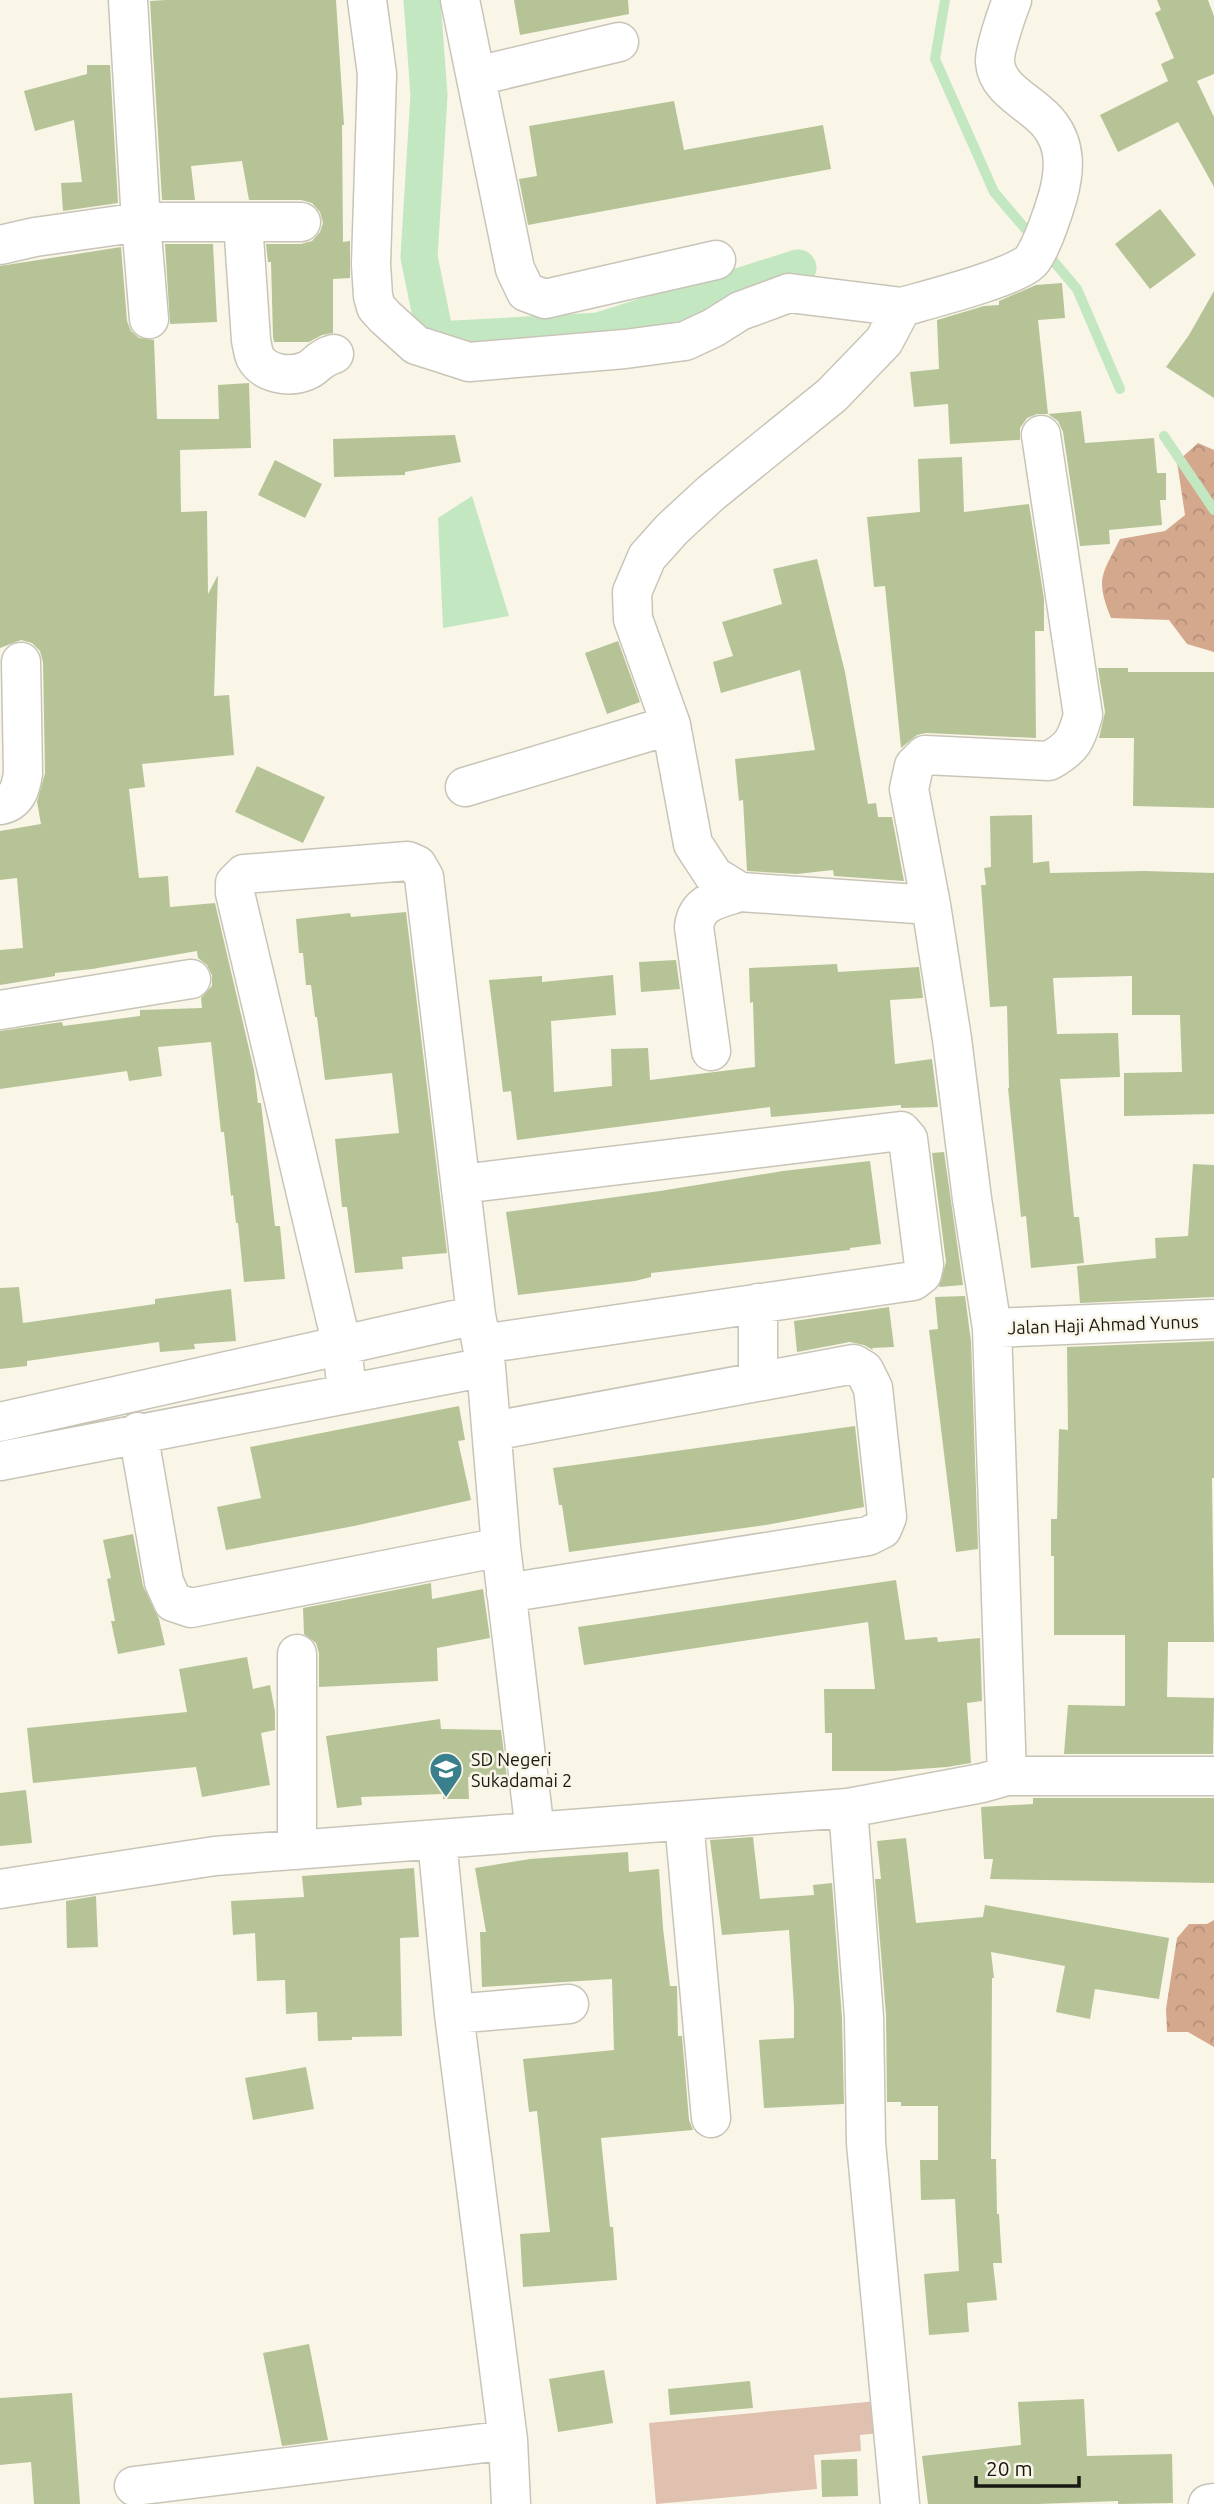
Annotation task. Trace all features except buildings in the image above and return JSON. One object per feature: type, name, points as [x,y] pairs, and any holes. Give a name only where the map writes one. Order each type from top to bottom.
[{"type":"street","points":[[128,0],[149,318]]},
{"type":"street","points":[[367,0],[377,74],[371,252],[376,307],[416,345],[469,362],[625,349],[685,341],[740,311],[789,293],[902,307],[1007,276],[1031,262],[1053,214],[1062,175],[1061,140],[1048,121],[998,76],[994,60],[1012,0]]},
{"type":"street","points":[[460,0],[516,270],[526,292],[545,299],[716,260]]},
{"type":"street","points":[[477,76],[620,42]]},
{"type":"street","points":[[0,245],[35,237],[141,222],[301,222]]},
{"type":"street","points":[[243,222],[251,340],[256,357],[271,372],[288,374],[306,371],[321,357],[334,354]]},
{"type":"street","points":[[740,892],[714,876],[693,844],[671,725],[633,619],[632,592],[648,557],[672,529],[831,395],[884,341],[902,307]]},
{"type":"street","points":[[1007,1776],[992,1328],[972,1199],[952,1039],[909,789],[914,766],[925,755],[1049,761],[1063,753],[1076,740],[1083,715],[1041,435]]},
{"type":"street","points":[[0,805],[13,800],[21,789],[21,662]]},
{"type":"street","points":[[465,787],[671,725]]},
{"type":"street","points":[[348,1392],[342,1346],[235,893],[235,883],[244,874],[408,861],[417,865],[424,877],[493,1431],[501,1547],[536,1832]]},
{"type":"street","points":[[711,1051],[694,927],[695,915],[706,904],[740,892],[931,905]]},
{"type":"street","points":[[0,1010],[191,979]]},
{"type":"street","points":[[0,1422],[342,1346],[481,1342],[913,1281],[922,1274],[924,1265],[908,1139],[901,1130],[462,1184]]},
{"type":"street","points":[[758,1303],[758,1380]]},
{"type":"street","name":"Jalan Haji Ahmad Yunus","points":[[992,1328],[1214,1319]]},
{"type":"street","points":[[0,1461],[348,1392],[481,1342]]},
{"type":"street","points":[[493,1431],[854,1364],[864,1370],[873,1388],[887,1517],[882,1529],[867,1536],[506,1593]]},
{"type":"street","points":[[71,1406],[82,1444]]},
{"type":"street","points":[[138,1432],[164,1582],[173,1602],[191,1608],[501,1547]]},
{"type":"street","points":[[297,1654],[297,1850]]},
{"type":"street","points":[[0,1889],[215,1856],[848,1808],[1007,1776],[1214,1776]]},
{"type":"street","points":[[848,1808],[864,2017],[866,2143],[900,2504]]},
{"type":"street","points":[[684,1821],[711,2118]]},
{"type":"street","points":[[437,1840],[454,2014],[508,2440],[512,2504]]},
{"type":"street","points":[[454,2014],[569,2004]]},
{"type":"street","points":[[134,2486],[508,2440]]},
{"type":"street","points":[[1208,2504],[1214,2503]]},
{"type":"shaded area","points":[[472,496],[509,616],[443,628],[438,518]]},
{"type":"shaded area","points":[[877,2401],[880,2433],[860,2435],[861,2451],[814,2455],[817,2489],[656,2504],[649,2423]]},
{"type":"green space","points":[[1198,443],[1214,450],[1214,652],[1187,644],[1169,620],[1111,618],[1102,585],[1105,569],[1120,539],[1165,531],[1185,515],[1177,462]]},
{"type":"green space","points":[[1214,1920],[1214,2047],[1188,2032],[1167,2032],[1166,2009],[1177,1938],[1189,1924],[1207,1924]]},
{"type":"waterway","points":[[422,0],[429,95],[419,257],[436,340],[599,331],[798,268]]},
{"type":"waterway","points":[[945,0],[935,59],[994,192],[1034,239]]},
{"type":"waterway","points":[[1045,251],[1077,289],[1120,389]]},
{"type":"waterway","points":[[1164,436],[1214,510]]},
{"type":"place","name":"SD Negeri Sukadamai 2","points":[[446,1799]]}]
